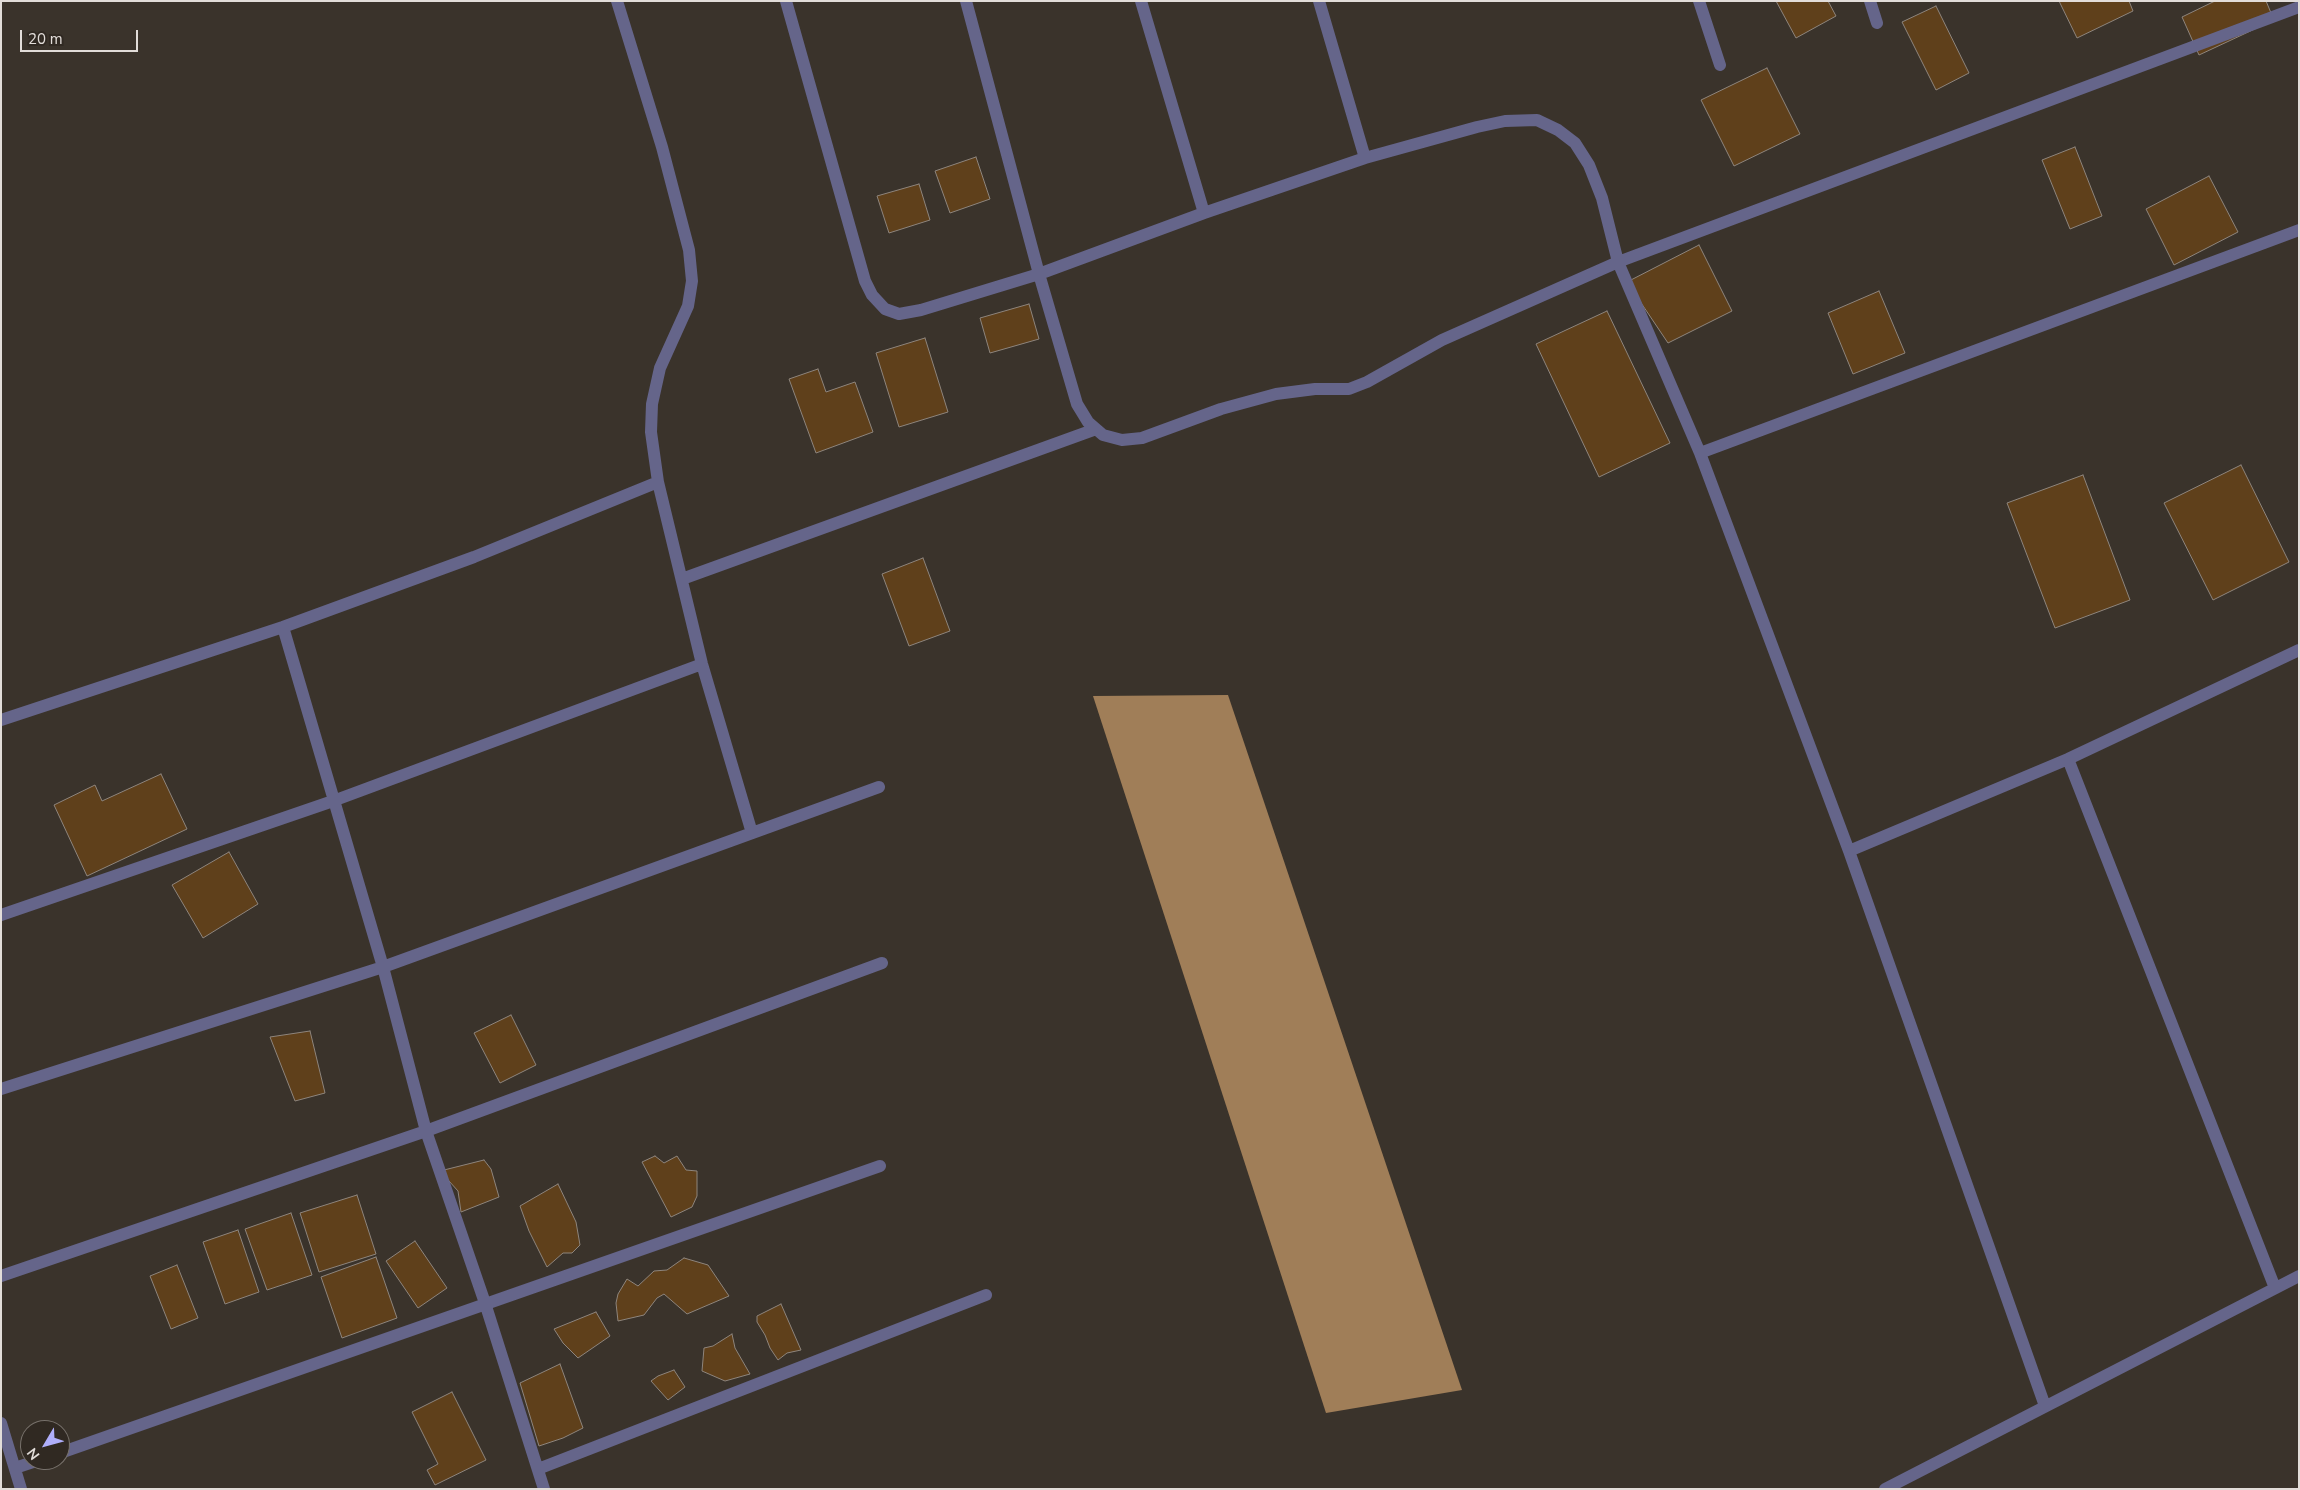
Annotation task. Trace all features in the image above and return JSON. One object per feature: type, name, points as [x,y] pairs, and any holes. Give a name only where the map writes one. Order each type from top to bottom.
[{"type":"street","points":[[617,1],[662,147],[689,250],[691,273],[688,306],[660,368],[652,404],[651,432],[658,482],[702,664],[752,833]]},
{"type":"street","points":[[786,1],[866,281],[872,295],[884,309],[899,314],[922,310],[1039,274],[1204,213],[1365,158],[1506,121],[1537,120],[1558,130],[1575,144],[1589,165],[1602,198],[1618,262],[1700,452],[1849,851],[2045,1406]]},
{"type":"street","points":[[966,1],[1039,274],[1077,404],[1088,422],[1096,430],[1103,435],[1122,440],[1142,438],[1221,409],[1276,394],[1315,389],[1349,389],[1367,382],[1442,340],[1618,262],[2299,7]]},
{"type":"street","points":[[1141,1],[1204,213]]},
{"type":"street","points":[[1319,1],[1365,158]]},
{"type":"street","points":[[1699,1],[1720,65]]},
{"type":"street","points":[[1870,1],[1877,23]]},
{"type":"street","points":[[1700,452],[2299,230]]},
{"type":"street","points":[[682,579],[1096,430]]},
{"type":"street","points":[[1,720],[283,627],[474,557],[658,482]]},
{"type":"street","points":[[283,627],[383,967],[426,1131],[544,1489]]},
{"type":"street","points":[[1849,851],[2068,759],[2299,650]]},
{"type":"street","points":[[1,915],[333,801],[702,664]]},
{"type":"street","points":[[2068,759],[2275,1288]]},
{"type":"street","points":[[1,1089],[383,967],[879,787]]},
{"type":"street","points":[[1,1276],[426,1131],[882,963]]},
{"type":"street","points":[[70,1448],[880,1166]]},
{"type":"street","points":[[1885,1489],[2299,1276]]},
{"type":"street","points":[[538,1469],[986,1295]]},
{"type":"street","points":[[1,1423],[21,1489]]},
{"type":"street","points":[[15,1468],[20,1466]]},
{"type":"shaded area","points":[[1228,695],[1462,1390],[1326,1413],[1093,696]]},
{"type":"building","points":[[1776,1],[1828,1],[1836,16],[1796,38]]},
{"type":"building","points":[[2059,1],[2129,1],[2133,11],[2077,38]]},
{"type":"building","points":[[2215,1],[2266,1],[2274,20],[2199,55],[2182,17]]},
{"type":"building","points":[[1936,6],[1969,73],[1936,90],[1902,22]]},
{"type":"building","points":[[1767,68],[1800,134],[1734,166],[1701,100]]},
{"type":"building","points":[[2075,147],[2102,216],[2070,229],[2042,160]]},
{"type":"building","points":[[976,157],[990,199],[950,213],[935,171]]},
{"type":"building","points":[[2209,176],[2238,232],[2174,265],[2146,209]]},
{"type":"building","points":[[919,184],[930,220],[889,233],[877,196]]},
{"type":"building","points":[[1699,245],[1732,311],[1668,343],[1627,282]]},
{"type":"building","points":[[1879,291],[1905,353],[1853,374],[1828,313]]},
{"type":"building","points":[[1029,304],[1039,339],[990,353],[980,318]]},
{"type":"building","points":[[1607,311],[1670,443],[1599,477],[1536,344]]},
{"type":"building","points":[[925,338],[948,412],[899,427],[876,353]]},
{"type":"building","points":[[818,369],[826,392],[855,382],[873,432],[816,453],[789,379]]},
{"type":"building","points":[[2241,465],[2289,562],[2213,600],[2164,503]]},
{"type":"building","points":[[2083,475],[2130,600],[2055,628],[2007,503]]},
{"type":"building","points":[[923,558],[950,631],[909,646],[882,574]]},
{"type":"building","points":[[161,774],[187,829],[87,876],[54,805],[95,785],[102,801]]},
{"type":"building","points":[[229,852],[258,904],[203,938],[172,885]]},
{"type":"building","points":[[511,1015],[536,1065],[500,1083],[474,1033]]},
{"type":"building","points":[[310,1031],[325,1093],[295,1101],[270,1037]]},
{"type":"building","points":[[655,1156],[664,1163],[677,1156],[686,1170],[697,1171],[697,1196],[692,1207],[671,1217],[642,1162]]},
{"type":"building","points":[[484,1160],[491,1169],[499,1197],[461,1212],[458,1191],[440,1171]]},
{"type":"building","points":[[558,1184],[576,1222],[580,1245],[572,1253],[563,1253],[547,1267],[529,1231],[520,1206]]},
{"type":"building","points":[[357,1195],[376,1254],[319,1272],[300,1213]]},
{"type":"building","points":[[291,1213],[312,1275],[267,1290],[245,1229]]},
{"type":"building","points":[[238,1230],[259,1292],[225,1304],[203,1242]]},
{"type":"building","points":[[415,1241],[447,1288],[418,1308],[386,1261]]},
{"type":"building","points":[[376,1257],[397,1318],[342,1338],[321,1277]]},
{"type":"building","points":[[684,1258],[708,1265],[729,1296],[687,1314],[664,1294],[657,1298],[644,1315],[618,1321],[616,1303],[618,1294],[627,1279],[638,1286],[654,1271],[667,1270]]},
{"type":"building","points":[[177,1265],[198,1318],[171,1329],[150,1276]]},
{"type":"building","points":[[781,1304],[801,1350],[787,1353],[778,1360],[757,1322],[757,1316]]},
{"type":"building","points":[[596,1312],[610,1336],[578,1358],[563,1343],[554,1329]]},
{"type":"building","points":[[732,1334],[735,1348],[750,1374],[725,1381],[702,1371],[704,1348],[713,1346]]},
{"type":"building","points":[[560,1364],[583,1428],[563,1438],[539,1446],[520,1383]]},
{"type":"building","points":[[674,1370],[685,1387],[668,1400],[651,1381]]},
{"type":"building","points":[[452,1392],[486,1460],[435,1485],[427,1470],[438,1464],[412,1412]]}]
